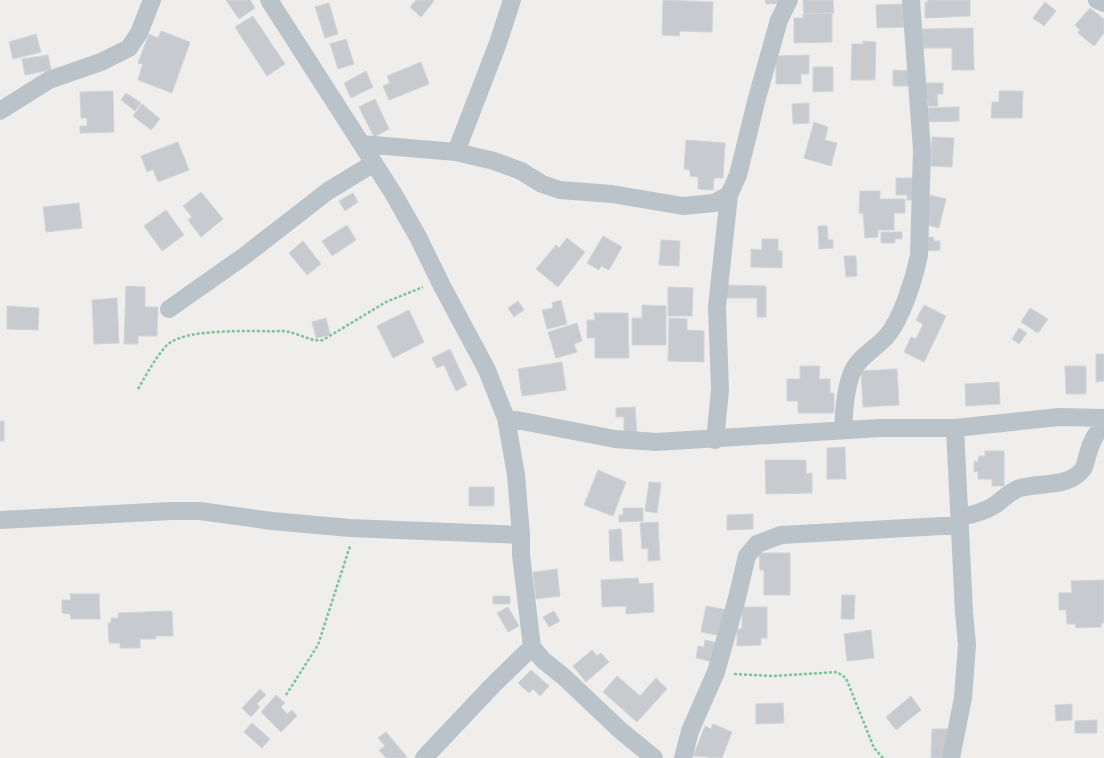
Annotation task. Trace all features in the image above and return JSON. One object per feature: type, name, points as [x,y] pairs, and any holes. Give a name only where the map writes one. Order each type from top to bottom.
[{"type":"street","points":[[0,111],[49,80],[101,62],[129,48],[139,33],[152,0]]},
{"type":"street","points":[[269,0],[374,162],[418,237],[442,286],[487,370],[506,418],[516,475],[521,535],[521,555],[532,647],[543,660],[575,687],[620,730],[654,758]]},
{"type":"street","points":[[456,152],[498,43],[512,0]]},
{"type":"street","points":[[715,440],[720,390],[717,307],[729,194],[738,176],[757,98],[779,20],[788,0]]},
{"type":"street","points":[[843,430],[847,394],[851,375],[858,362],[886,337],[898,319],[916,270],[919,255],[922,150],[911,0]]},
{"type":"street","points":[[1097,0],[1104,3]]},
{"type":"street","points":[[362,144],[456,152],[494,161],[521,171],[542,184],[560,190],[612,194],[683,206],[714,203],[729,194]]},
{"type":"street","points":[[169,309],[243,257],[328,191],[374,162]]},
{"type":"street","points":[[506,418],[615,439],[656,442],[715,440],[880,428],[955,428],[1059,417],[1104,418]]},
{"type":"street","points":[[683,758],[690,731],[716,672],[747,556],[757,544],[781,535],[960,521],[994,505],[1005,496],[1019,488],[1058,483],[1074,477],[1084,468],[1089,449],[1094,438],[1097,432],[1104,425]]},
{"type":"street","points":[[951,758],[963,698],[967,664],[955,428]]},
{"type":"street","points":[[0,520],[171,511],[222,514],[272,521],[350,528],[521,535]]},
{"type":"street","points":[[424,758],[488,690],[532,647]]},
{"type":"path","points":[[138,389],[155,361],[168,345],[178,338],[194,334],[222,332],[283,331],[293,332],[316,341],[323,340],[386,302],[417,288],[442,286]]},
{"type":"path","points":[[286,695],[318,645],[351,544],[350,528]]},
{"type":"path","points":[[716,672],[774,676],[837,672],[846,678],[874,748],[883,758]]},
{"type":"building","points":[[226,0],[250,0],[255,8],[239,19]]},
{"type":"building","points":[[416,0],[434,1],[421,17],[410,7]]},
{"type":"building","points":[[663,0],[713,2],[712,32],[680,31],[679,36],[662,35]]},
{"type":"building","points":[[765,0],[786,0],[786,3],[766,4]]},
{"type":"building","points":[[803,0],[833,0],[834,13],[804,14]]},
{"type":"building","points":[[928,0],[970,0],[970,16],[925,18],[925,2],[928,2]]},
{"type":"building","points":[[1045,2],[1056,11],[1044,26],[1033,18]]},
{"type":"building","points":[[329,3],[338,34],[325,38],[315,7]]},
{"type":"building","points":[[903,4],[904,27],[877,28],[876,5]]},
{"type":"building","points":[[1090,8],[1104,19],[1104,33],[1094,46],[1078,33],[1080,30],[1075,25]]},
{"type":"building","points":[[832,13],[832,42],[794,43],[794,18],[803,18],[803,14]]},
{"type":"building","points":[[253,16],[285,64],[267,76],[235,27]]},
{"type":"building","points":[[973,28],[974,70],[952,70],[952,48],[923,48],[922,29]]},
{"type":"building","points":[[161,31],[190,42],[172,93],[138,80],[143,64],[138,63],[149,34],[158,38]]},
{"type":"building","points":[[36,34],[41,52],[13,59],[9,42]]},
{"type":"building","points":[[346,39],[354,64],[338,69],[330,44]]},
{"type":"building","points":[[863,41],[876,42],[875,80],[851,80],[852,44],[863,44]]},
{"type":"building","points":[[48,55],[51,70],[25,75],[22,59]]},
{"type":"building","points":[[809,55],[809,74],[801,74],[801,84],[776,84],[776,56]]},
{"type":"building","points":[[421,62],[429,84],[389,100],[383,86],[390,83],[387,76]]},
{"type":"building","points":[[813,67],[833,67],[833,91],[813,92]]},
{"type":"building","points":[[893,70],[912,71],[911,86],[893,86]]},
{"type":"building","points":[[366,71],[373,87],[351,98],[344,83]]},
{"type":"building","points":[[924,83],[943,83],[943,94],[937,94],[938,106],[928,106],[928,99],[924,99]]},
{"type":"building","points":[[113,91],[114,132],[80,133],[80,126],[87,126],[87,118],[81,118],[80,92]]},
{"type":"building","points":[[999,91],[1023,91],[1022,118],[991,118],[992,102],[999,102]]},
{"type":"building","points":[[126,93],[141,103],[135,111],[121,100]]},
{"type":"building","points":[[375,99],[389,129],[374,137],[359,107]]},
{"type":"building","points":[[809,103],[809,123],[793,124],[792,104]]},
{"type":"building","points":[[142,104],[160,119],[151,130],[133,116]]},
{"type":"building","points":[[959,107],[959,121],[929,122],[928,108]]},
{"type":"building","points":[[814,122],[828,127],[825,140],[837,143],[831,166],[804,158]]},
{"type":"building","points":[[932,137],[954,138],[952,167],[931,166]]},
{"type":"building","points":[[686,140],[725,143],[723,178],[714,178],[713,190],[698,189],[698,177],[690,176],[690,170],[684,169]]},
{"type":"building","points":[[178,142],[189,170],[158,182],[153,169],[147,172],[141,156]]},
{"type":"building","points":[[896,178],[916,178],[917,200],[907,200],[907,195],[896,195]]},
{"type":"building","points":[[860,191],[880,191],[880,199],[905,199],[905,213],[894,213],[894,230],[878,230],[878,237],[865,238],[863,213],[859,213]]},
{"type":"building","points":[[201,192],[223,219],[201,237],[188,220],[192,217],[183,206]]},
{"type":"building","points":[[353,193],[358,202],[345,211],[339,201]]},
{"type":"building","points":[[930,195],[946,199],[939,228],[923,224]]},
{"type":"building","points":[[79,203],[82,228],[46,232],[43,207]]},
{"type":"building","points":[[166,210],[184,235],[162,251],[144,226]]},
{"type":"building","points":[[347,225],[356,240],[332,256],[322,241]]},
{"type":"building","points":[[818,226],[827,226],[828,240],[833,240],[833,248],[819,249]]},
{"type":"building","points":[[881,232],[902,232],[902,239],[895,239],[895,243],[881,243]]},
{"type":"building","points":[[603,236],[622,247],[609,270],[601,266],[599,270],[587,263]]},
{"type":"building","points":[[933,237],[934,241],[940,241],[940,250],[923,251],[923,238]]},
{"type":"building","points":[[567,238],[585,252],[558,287],[536,269],[556,245],[559,248]]},
{"type":"building","points":[[762,239],[778,239],[778,251],[782,251],[782,268],[751,267],[751,249],[762,250]]},
{"type":"building","points":[[661,240],[680,241],[679,266],[659,265]]},
{"type":"building","points":[[303,241],[321,264],[307,275],[289,253]]},
{"type":"building","points":[[844,256],[856,256],[857,276],[846,277]]},
{"type":"building","points":[[723,285],[766,286],[766,317],[757,317],[757,298],[723,298]]},
{"type":"building","points":[[126,286],[145,287],[145,307],[158,307],[157,336],[138,336],[138,344],[124,344]]},
{"type":"building","points":[[668,287],[693,288],[692,316],[668,316]]},
{"type":"building","points":[[117,298],[119,343],[94,344],[92,300]]},
{"type":"building","points":[[561,300],[567,324],[547,329],[542,310],[553,308],[552,303]]},
{"type":"building","points":[[518,301],[524,310],[514,317],[508,308]]},
{"type":"building","points":[[642,305],[666,306],[666,345],[632,345],[632,318],[642,318]]},
{"type":"building","points":[[924,305],[946,316],[924,362],[904,352],[911,337],[916,339],[923,324],[916,320]]},
{"type":"building","points":[[7,306],[39,308],[38,330],[7,329]]},
{"type":"building","points":[[1030,308],[1048,319],[1038,333],[1021,322]]},
{"type":"building","points":[[409,310],[424,342],[393,358],[377,326]]},
{"type":"building","points":[[594,313],[628,313],[629,358],[595,358],[595,338],[587,338],[587,320],[595,320]]},
{"type":"building","points":[[326,318],[330,335],[316,338],[312,322]]},
{"type":"building","points":[[669,318],[687,319],[687,330],[704,331],[704,362],[668,361]]},
{"type":"building","points":[[577,323],[582,341],[574,344],[577,352],[556,358],[548,332]]},
{"type":"building","points":[[1019,328],[1027,333],[1019,344],[1012,339]]},
{"type":"building","points":[[450,349],[467,385],[456,391],[444,365],[437,368],[432,358]]},
{"type":"building","points":[[1096,354],[1104,354],[1104,381],[1096,382]]},
{"type":"building","points":[[562,362],[566,390],[522,396],[518,369]]},
{"type":"building","points":[[800,366],[820,366],[819,379],[830,379],[830,393],[834,393],[834,413],[798,413],[798,401],[787,401],[787,379],[800,379]]},
{"type":"building","points":[[1065,366],[1086,366],[1086,394],[1066,394]]},
{"type":"building","points":[[897,369],[899,405],[863,407],[861,371]]},
{"type":"building","points":[[999,382],[1000,404],[966,406],[965,384]]},
{"type":"building","points":[[635,407],[637,435],[624,435],[624,417],[616,417],[616,408]]},
{"type":"building","points":[[0,421],[4,421],[4,441],[0,441]]},
{"type":"building","points":[[845,447],[846,479],[827,479],[827,448]]},
{"type":"building","points":[[985,451],[1004,451],[1004,486],[992,486],[992,479],[978,479],[978,471],[974,472],[974,461],[978,462],[979,456],[985,456]]},
{"type":"building","points":[[765,460],[806,460],[806,474],[812,473],[812,493],[766,494]]},
{"type":"building","points":[[598,470],[626,482],[613,516],[584,505]]},
{"type":"building","points":[[649,482],[661,483],[657,513],[645,511]]},
{"type":"building","points":[[469,487],[494,487],[494,506],[469,506]]},
{"type":"building","points":[[623,508],[643,508],[643,521],[619,522],[619,515],[623,515]]},
{"type":"building","points":[[753,514],[753,529],[727,530],[727,515]]},
{"type":"building","points":[[658,522],[660,560],[648,561],[648,548],[642,549],[640,523]]},
{"type":"building","points":[[621,529],[623,561],[610,561],[609,530]]},
{"type":"building","points":[[759,553],[790,553],[790,595],[764,595],[764,570],[760,570]]},
{"type":"building","points":[[557,569],[560,596],[536,599],[533,572]]},
{"type":"building","points":[[638,578],[639,584],[653,583],[654,612],[626,614],[626,606],[602,607],[601,580]]},
{"type":"building","points":[[1104,580],[1104,623],[1101,623],[1101,627],[1076,628],[1075,624],[1067,624],[1066,610],[1059,610],[1059,593],[1072,593],[1071,581]]},
{"type":"building","points":[[70,594],[99,594],[100,619],[71,619],[70,614],[62,613],[62,600],[71,600]]},
{"type":"building","points":[[842,595],[855,595],[854,619],[841,619]]},
{"type":"building","points":[[493,596],[510,596],[510,604],[493,604]]},
{"type":"building","points":[[706,606],[727,610],[722,636],[701,632]]},
{"type":"building","points":[[508,607],[519,626],[508,632],[497,613]]},
{"type":"building","points":[[742,607],[767,607],[767,638],[761,638],[761,645],[737,646],[737,629],[742,629]]},
{"type":"building","points":[[172,611],[173,636],[156,636],[156,639],[140,639],[140,648],[120,648],[120,643],[109,643],[108,623],[111,623],[111,618],[118,618],[118,613]]},
{"type":"building","points":[[554,611],[560,621],[549,627],[543,617]]},
{"type":"building","points":[[871,630],[874,658],[847,661],[844,634]]},
{"type":"building","points":[[705,640],[718,643],[714,662],[696,658],[698,646],[704,647]]},
{"type":"building","points":[[592,650],[597,656],[601,653],[609,662],[586,682],[573,666]]},
{"type":"building","points":[[531,670],[549,686],[540,696],[533,689],[529,693],[518,683]]},
{"type":"building","points":[[617,676],[640,696],[656,678],[667,689],[637,722],[603,692]]},
{"type":"building","points":[[260,689],[266,695],[257,704],[260,707],[251,717],[242,708]]},
{"type":"building","points":[[276,695],[285,703],[281,707],[287,714],[292,710],[297,716],[281,732],[261,712]]},
{"type":"building","points":[[911,696],[921,710],[896,730],[886,717]]},
{"type":"building","points":[[783,703],[784,723],[756,724],[756,704]]},
{"type":"building","points":[[1072,704],[1072,720],[1056,721],[1055,705]]},
{"type":"building","points":[[1097,720],[1097,733],[1075,733],[1075,721]]},
{"type":"building","points":[[252,723],[270,739],[262,748],[244,732]]},
{"type":"building","points":[[713,724],[732,732],[722,758],[693,756],[705,726],[711,729]]},
{"type":"building","points":[[932,729],[950,729],[949,752],[943,752],[942,758],[931,758]]},
{"type":"building","points":[[386,732],[407,757],[386,758],[379,750],[385,746],[378,738]]}]
